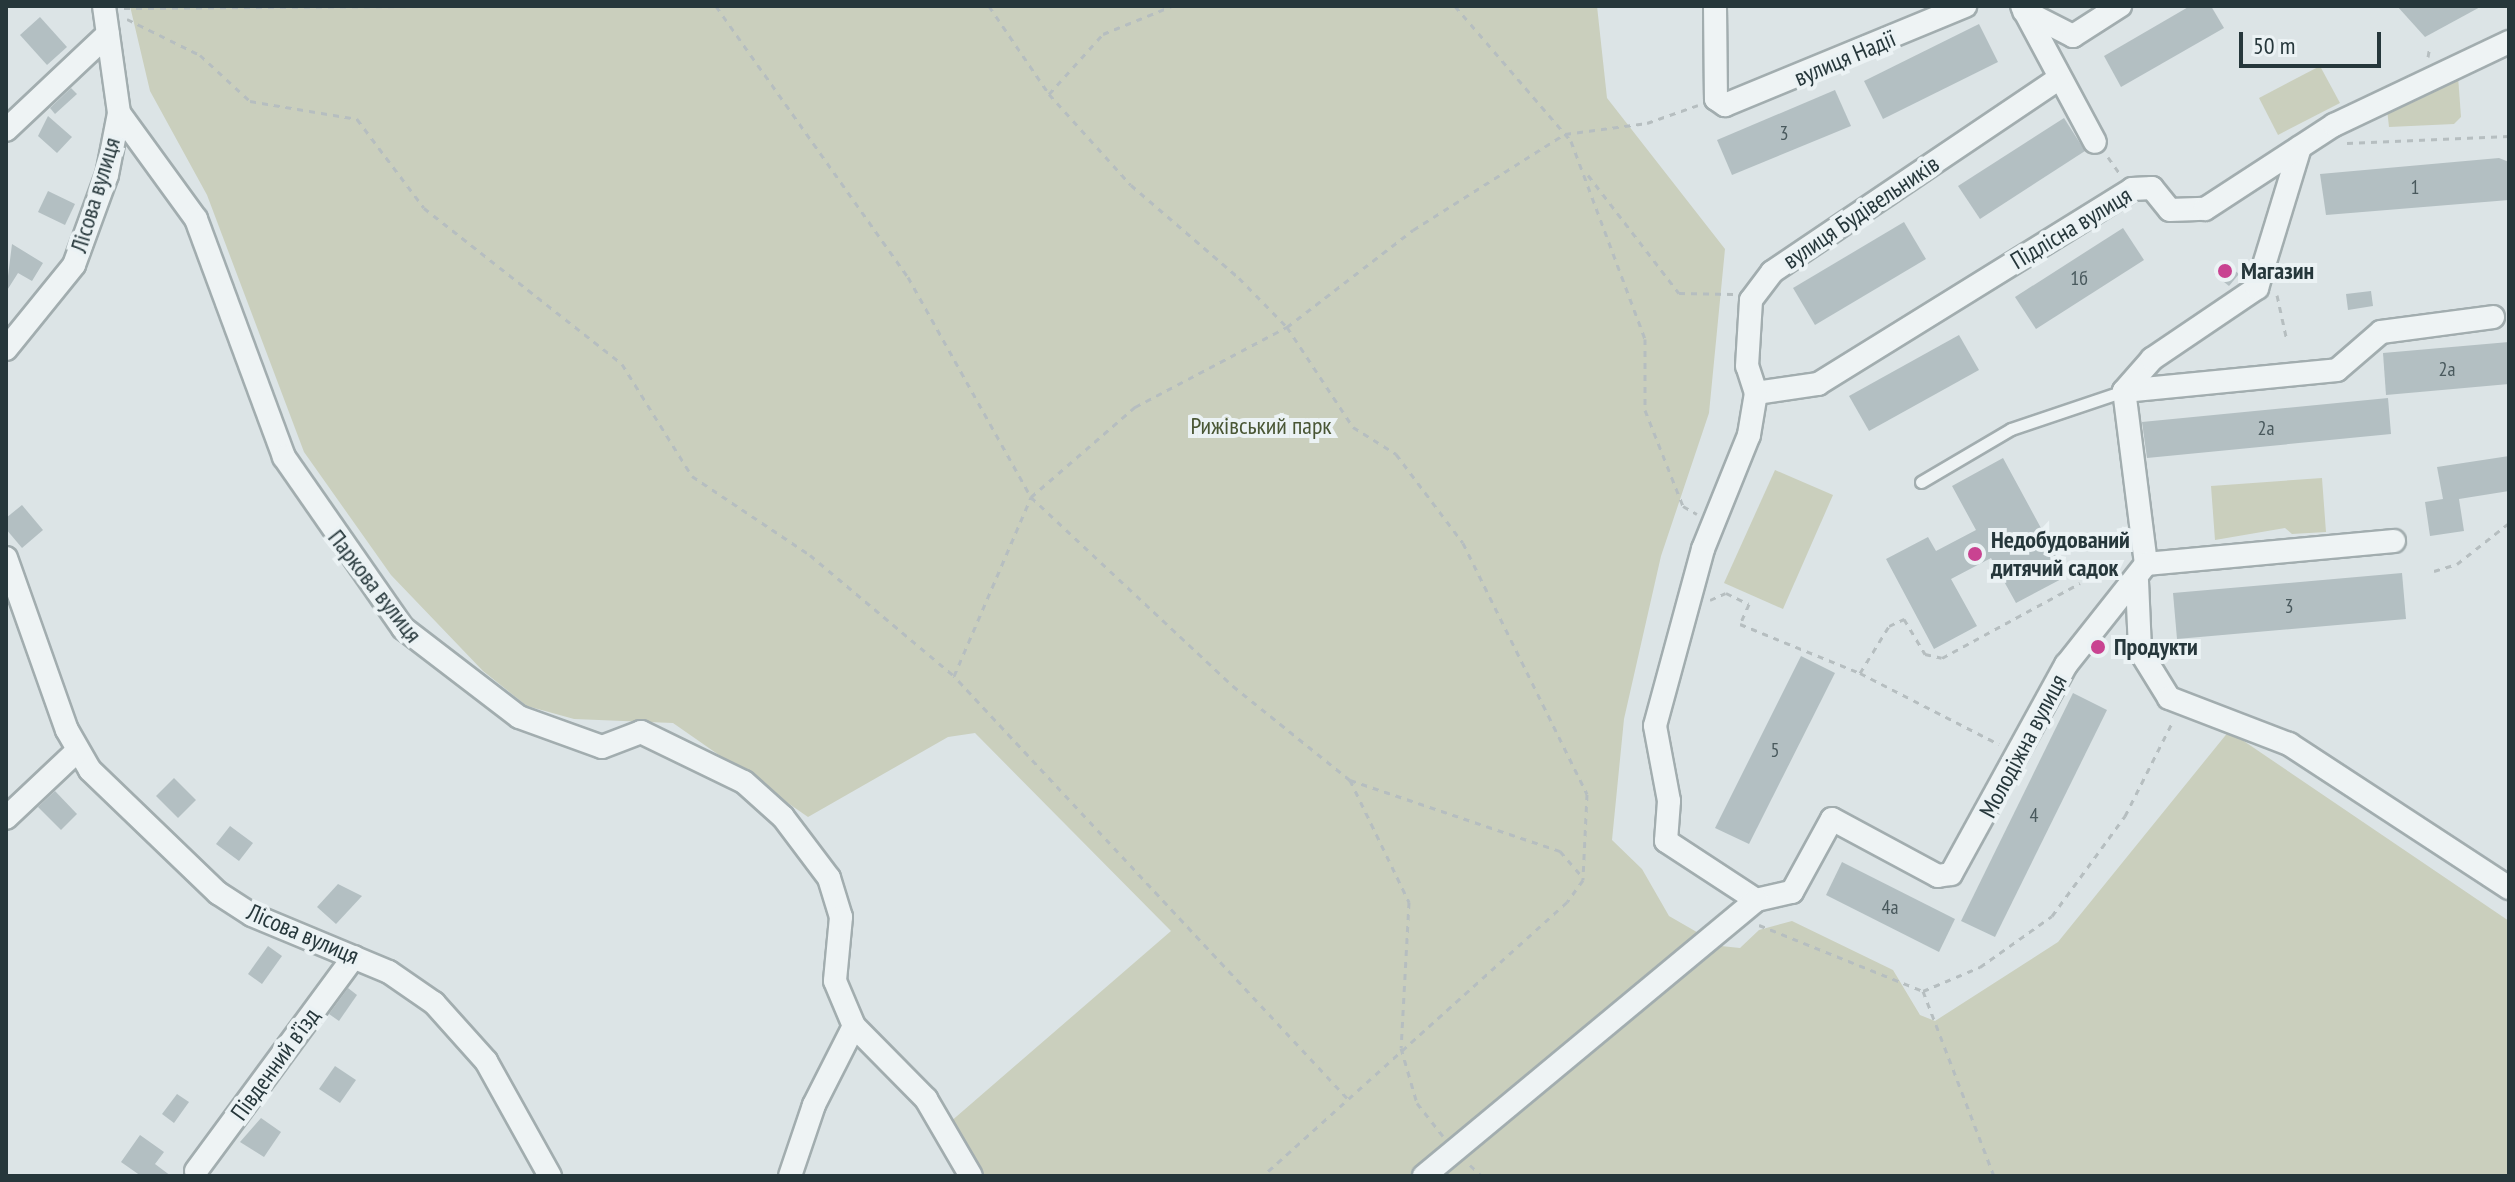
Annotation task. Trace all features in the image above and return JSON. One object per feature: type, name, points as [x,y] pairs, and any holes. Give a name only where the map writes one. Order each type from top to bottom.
[{"type":"street","points":[[1715,6],[1720,102]]},
{"type":"street","name":"вулиця Надії","points":[[1720,102],[1965,6]]},
{"type":"street","points":[[2023,8],[2073,36],[2120,6]]},
{"type":"street","name":"Паркова вулиця","points":[[104,7],[119,113],[196,219],[284,457],[403,628],[519,717],[602,747],[627,732],[648,734],[763,799],[829,878],[841,917],[835,981],[854,1026]]},
{"type":"street","points":[[2023,8],[2058,79],[2095,142]]},
{"type":"street","points":[[6,130],[108,34]]},
{"type":"street","name":"Підлісна вулиця","points":[[1756,393],[1795,393],[1818,384],[2132,189],[2152,188],[2170,210],[2192,212],[2300,147],[2509,42]]},
{"type":"street","name":"вулиця Будівельників","points":[[1751,300],[1772,272],[2058,79]]},
{"type":"street","name":"Лісова вулиця","points":[[6,349],[74,265],[107,175],[119,113]]},
{"type":"street","points":[[2300,147],[2257,288],[2152,359],[2124,391],[2141,572],[2140,651],[2147,670],[2180,707],[2256,726],[2289,744],[2509,888]]},
{"type":"street","points":[[1424,1176],[1756,900],[1666,841],[1669,801],[1655,726],[1712,526],[1749,435],[1756,393],[1747,366],[1751,300]]},
{"type":"street","points":[[2124,391],[2337,370],[2381,332],[2493,317]]},
{"type":"street","points":[[2141,572],[2394,541]]},
{"type":"street","name":"Лісова вулиця","points":[[6,558],[77,751],[218,893],[252,915],[405,981],[448,1017],[508,1094],[550,1176]]},
{"type":"street","name":"Молодіжна вулиця","points":[[1756,900],[1792,892],[1832,819],[1938,876],[1951,874],[2066,665],[2141,572]]},
{"type":"street","points":[[6,818],[77,751]]},
{"type":"street","name":"Південний в’їзд","points":[[196,1171],[354,957]]},
{"type":"street","points":[[790,1176],[814,1105],[854,1026],[926,1099],[971,1176]]},
{"type":"lane","points":[[1921,482],[2011,429],[2124,391]]},
{"type":"path","points":[[104,7],[426,6]]},
{"type":"path","points":[[716,6],[908,277],[1031,497],[1233,686],[1350,780],[1560,851],[1583,880]]},
{"type":"path","points":[[989,6],[1049,94],[1131,185],[1287,327],[1353,427],[1396,454],[1463,543],[1587,794],[1583,880],[1263,1176]]},
{"type":"path","points":[[1049,94],[1103,34],[1172,6]]},
{"type":"path","points":[[1455,6],[1565,134],[1619,224],[1679,293],[1751,300]]},
{"type":"path","points":[[104,7],[200,55],[250,101],[357,119],[424,208],[622,364],[692,476],[810,555],[954,676],[1347,1098]]},
{"type":"path","points":[[954,676],[1031,497],[1135,407],[1287,327],[1413,230],[1565,134],[1647,123],[1720,102]]},
{"type":"path","points":[[2331,144],[2509,136]]},
{"type":"path","points":[[2095,142],[2132,189]]},
{"type":"path","points":[[1585,171],[1645,339],[1645,410],[1683,506],[1712,526]]},
{"type":"path","points":[[2283,303],[2287,341]]},
{"type":"path","points":[[2434,571],[2457,564],[2509,523]]},
{"type":"path","points":[[1860,673],[1889,626],[1904,619],[1925,654],[1942,658],[2080,583]]},
{"type":"path","points":[[1717,602],[1726,593],[1749,604],[1740,624],[1860,673],[2017,753]]},
{"type":"path","points":[[1737,916],[1923,991],[1980,967],[2052,916],[2125,816],[2180,707]]},
{"type":"path","points":[[1350,780],[1409,902],[1401,1048],[1417,1103],[1454,1149],[1482,1176]]},
{"type":"path","points":[[1923,991],[1994,1176]]},
{"type":"green space","name":"Рижівський парк","points":[[130,6],[1597,6],[1607,98],[1725,249],[1709,413],[1661,556],[1624,719],[1612,840],[1642,869],[1669,916],[1721,946],[1740,948],[1759,930],[1792,921],[1893,970],[1920,1015],[1935,1021],[2058,942],[2229,731],[2509,921],[2509,1176],[980,1176],[949,1123],[1171,931],[975,733],[948,737],[808,817],[673,723],[574,719],[527,706],[483,671],[391,575],[304,452],[207,195],[150,91]]},
{"type":"green space","points":[[2320,66],[2340,103],[2278,135],[2259,98]]},
{"type":"green space","points":[[2458,76],[2461,117],[2454,124],[2389,127],[2387,109]]},
{"type":"green space","points":[[1775,470],[1833,495],[1783,609],[1724,583]]},
{"type":"green space","points":[[2322,478],[2326,532],[2292,534],[2285,528],[2215,540],[2211,486]]},
{"type":"building","points":[[2190,6],[2211,6],[2224,28],[2121,87],[2104,56]]},
{"type":"building","points":[[2397,6],[2482,6],[2425,37]]},
{"type":"building","points":[[40,17],[67,47],[47,65],[20,35]]},
{"type":"building","points":[[1979,24],[1998,62],[1883,119],[1864,81]]},
{"type":"building","points":[[71,88],[77,94],[55,114],[50,108]]},
{"type":"building","points":[[1835,90],[1851,126],[1732,175],[1717,140]]},
{"type":"building","points":[[48,116],[72,137],[57,153],[38,136]]},
{"type":"building","points":[[2064,118],[2085,151],[1980,219],[1958,186]]},
{"type":"building","points":[[2499,158],[2509,162],[2509,200],[2326,215],[2320,174]]},
{"type":"building","points":[[48,191],[75,204],[65,225],[38,212]]},
{"type":"building","points":[[1904,222],[1926,259],[1815,325],[1793,288]]},
{"type":"building","points":[[2123,228],[2144,260],[2036,329],[2015,297]]},
{"type":"building","points":[[12,244],[43,263],[32,281],[18,273],[6,292]]},
{"type":"building","name":"Магазин","points":[[2224,262],[2239,274],[2229,286],[2214,274]]},
{"type":"building","points":[[2371,291],[2373,306],[2348,310],[2346,294]]},
{"type":"building","points":[[1959,335],[1979,370],[1869,431],[1849,396]]},
{"type":"building","points":[[2509,342],[2509,384],[2386,395],[2383,353]]},
{"type":"building","points":[[2388,398],[2391,434],[2147,458],[2142,422]]},
{"type":"building","points":[[2509,456],[2509,491],[2459,499],[2464,531],[2430,536],[2425,502],[2443,499],[2437,467]]},
{"type":"building","name":"Недобудований дитячий садок","points":[[2003,458],[2067,576],[2016,603],[1991,558],[1951,579],[1977,626],[1934,649],[1886,559],[1928,537],[1936,551],[1976,530],[1952,486]]},
{"type":"building","points":[[22,505],[43,530],[22,548],[6,529],[6,518]]},
{"type":"building","points":[[2402,573],[2406,619],[2177,639],[2173,593]]},
{"type":"building","points":[[1801,656],[1835,673],[1749,844],[1715,828]]},
{"type":"building","points":[[2073,693],[2107,710],[1995,937],[1961,921]]},
{"type":"building","points":[[174,778],[196,800],[178,818],[156,796]]},
{"type":"building","points":[[55,791],[77,814],[61,830],[38,807]]},
{"type":"building","points":[[230,826],[253,843],[239,861],[216,844]]},
{"type":"building","points":[[1842,862],[1955,919],[1939,952],[1826,895]]},
{"type":"building","points":[[338,884],[362,896],[336,924],[317,907]]},
{"type":"building","points":[[268,946],[282,956],[262,984],[248,974]]},
{"type":"building","points":[[348,988],[357,995],[339,1021],[329,1014]]},
{"type":"building","points":[[335,1066],[356,1080],[340,1103],[319,1089]]},
{"type":"building","points":[[177,1094],[189,1102],[174,1123],[162,1114]]},
{"type":"building","points":[[261,1118],[281,1132],[264,1157],[240,1142]]},
{"type":"building","points":[[140,1135],[164,1152],[155,1164],[171,1176],[141,1176],[121,1162]]},
{"type":"place","name":"Магазин","points":[[2225,271]]},
{"type":"place","name":"Недобудований дитячий садок","points":[[1975,554]]},
{"type":"place","name":"Продукти","points":[[2098,647]]}]
